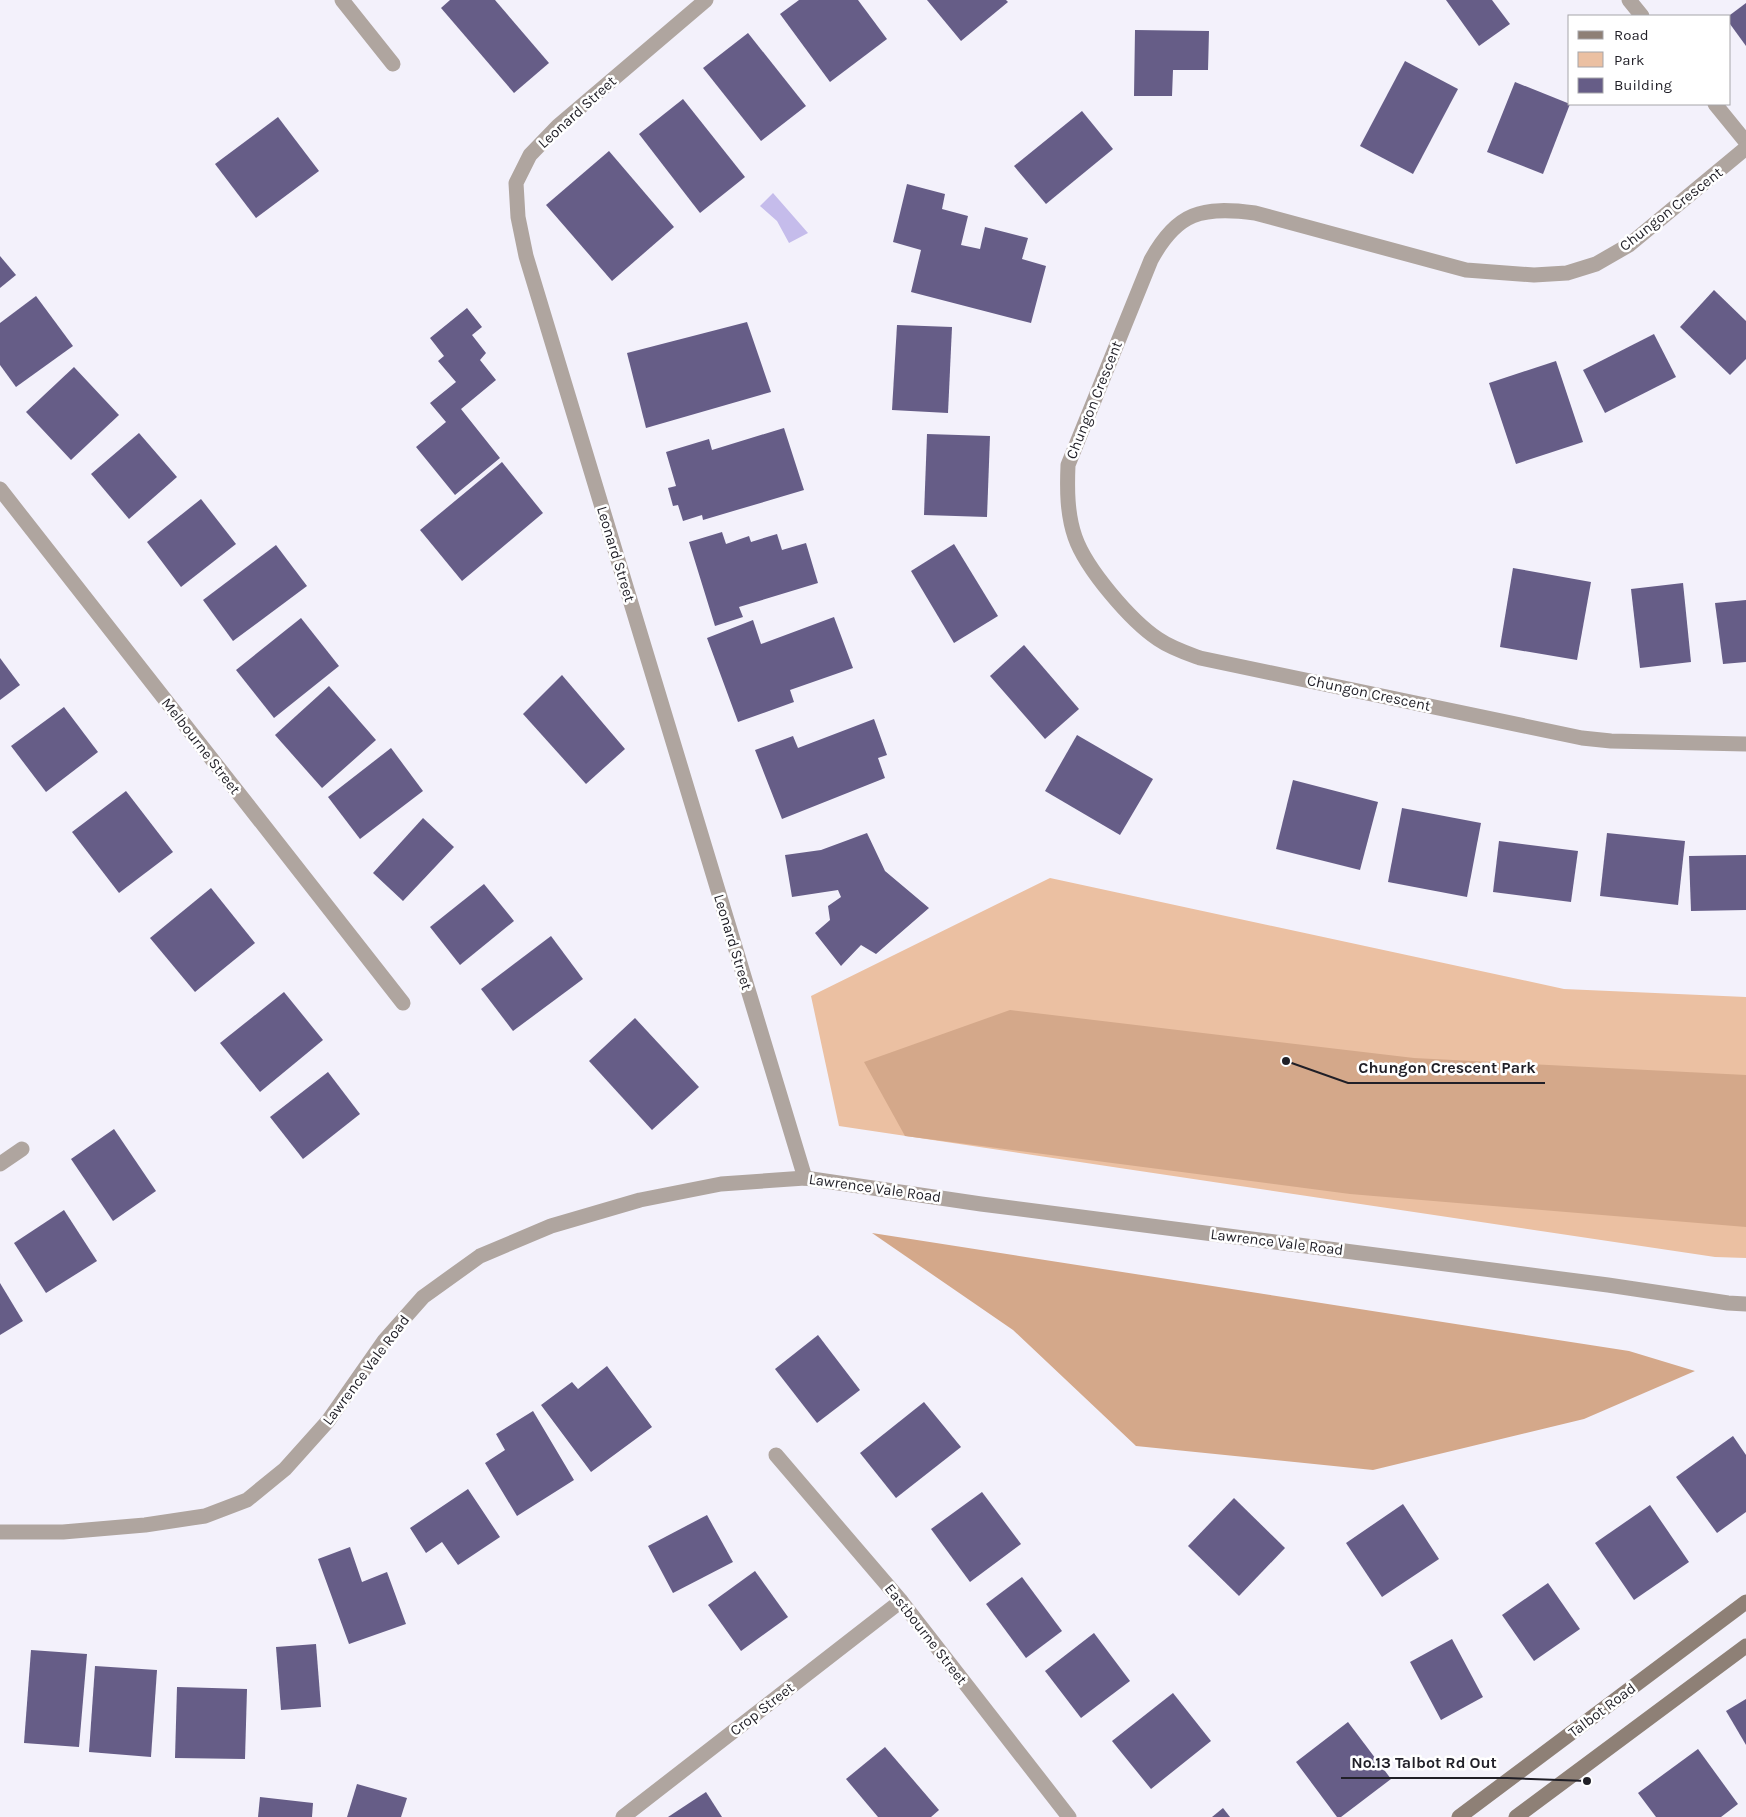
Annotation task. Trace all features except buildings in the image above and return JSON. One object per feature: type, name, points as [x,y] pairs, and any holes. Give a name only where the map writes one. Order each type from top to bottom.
[{"type":"main road","name":"Talbot Road","points":[[1459,1817],[1746,1602]]},
{"type":"main road","points":[[1516,1817],[1746,1646]]},
{"type":"street","points":[[342,0],[394,64]]},
{"type":"street","name":"Leonard Street","points":[[706,0],[558,126],[530,155],[516,183],[518,216],[526,256],[804,1178]]},
{"type":"street","points":[[1629,0],[1641,15]]},
{"type":"street","points":[[1716,105],[1746,142]]},
{"type":"street","name":"Chungon Crescent","points":[[1746,148],[1629,244],[1596,264],[1567,273],[1534,275],[1466,270],[1255,212],[1226,209],[1189,217],[1175,226],[1161,241],[1151,260],[1068,465],[1067,489],[1069,512],[1075,537],[1086,560],[1141,626],[1160,640],[1181,651],[1200,658],[1582,738],[1611,741],[1746,744]]},
{"type":"street","name":"Melbourne Street","points":[[0,489],[403,1004]]},
{"type":"street","points":[[0,1164],[22,1149]]},
{"type":"street","name":"Lawrence Vale Road","points":[[0,1532],[63,1532],[145,1525],[205,1516],[247,1500],[285,1469],[328,1421],[384,1341],[423,1296],[480,1256],[551,1226],[640,1200],[721,1184],[804,1178],[981,1204],[1746,1304]]},
{"type":"street","name":"Eastbourne Street","points":[[776,1456],[902,1601],[1069,1817]]},
{"type":"street","name":"Crop Street","points":[[624,1817],[902,1601]]},
{"type":"green space","points":[[1050,878],[1564,989],[1746,997],[1746,1258],[1715,1257],[839,1126],[811,996]]},
{"type":"shaded area","points":[[773,193],[808,233],[789,243],[777,221],[760,206]]},
{"type":"shaded area","points":[[1010,1010],[1414,1058],[1746,1075],[1746,1227],[1350,1194],[905,1136],[864,1062]]},
{"type":"shaded area","points":[[872,1233],[1629,1351],[1695,1371],[1584,1419],[1373,1470],[1136,1446],[1013,1330]]},
{"type":"place","name":"Chungon Crescent Park","points":[[1286,1061]]},
{"type":"place","name":"No.13 Talbot Rd Out","points":[[1587,1781]]}]
